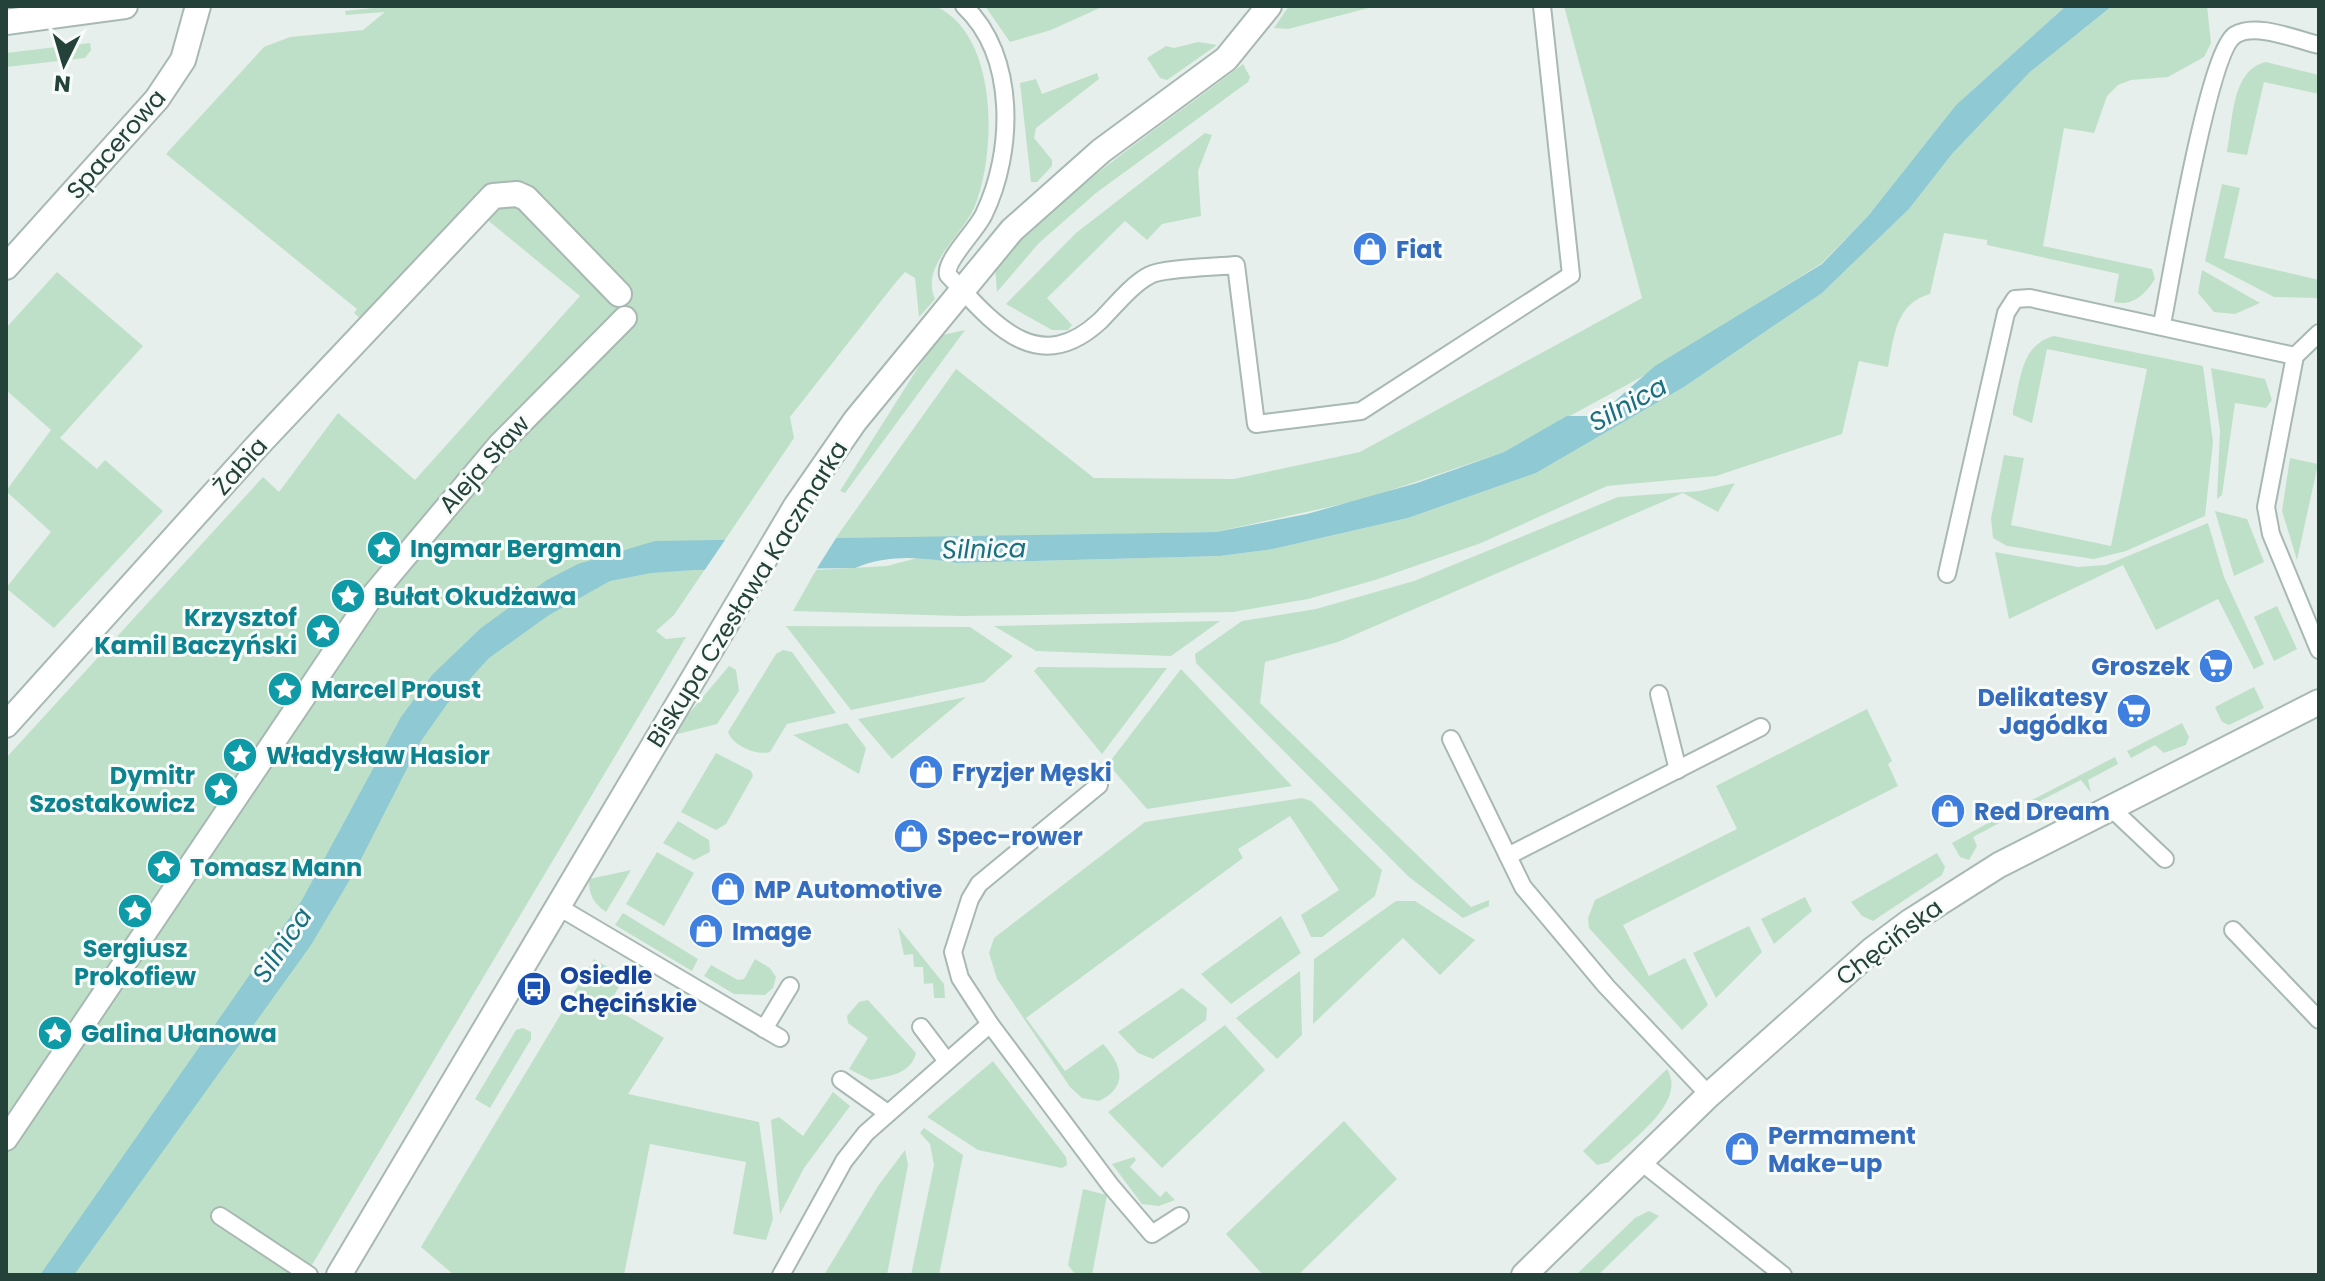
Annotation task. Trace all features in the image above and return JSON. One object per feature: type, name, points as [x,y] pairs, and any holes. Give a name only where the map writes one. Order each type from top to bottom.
[{"type":"street","points":[[6,22],[125,6]]},
{"type":"street","name":"Spacerowa","points":[[6,267],[157,99],[183,60],[198,6]]},
{"type":"street","name":"Biskupa Czesława Kaczmarka","points":[[339,1275],[796,506],[855,421],[961,288],[1012,230],[1056,188],[1226,59],[1269,6]]},
{"type":"street","name":"Żabia","points":[[6,725],[258,445],[493,196],[517,194],[526,198],[619,294]]},
{"type":"street","name":"Aleja Sław","points":[[6,1139],[372,596],[499,445],[625,318]]},
{"type":"street","name":"Chęcińska","points":[[1524,1275],[1709,1095],[1872,950],[1911,921],[1999,865],[2319,702]]},
{"type":"lane","points":[[964,6],[992,45],[1005,116],[1001,164],[990,200],[976,228],[946,269],[987,315],[1013,335],[1046,348],[1071,343],[1091,329],[1150,274],[1236,265],[1256,424],[1361,411],[1571,275],[1542,6]]},
{"type":"lane","points":[[2162,324],[2209,97],[2224,47],[2237,34],[2252,30],[2319,45]]},
{"type":"lane","points":[[1947,574],[2006,313],[2012,301],[2030,298],[2162,324],[2295,356]]},
{"type":"lane","points":[[2319,333],[2295,356],[2266,507],[2271,534],[2319,650]]},
{"type":"lane","points":[[1659,694],[1678,770]]},
{"type":"lane","points":[[1508,856],[1761,727]]},
{"type":"lane","points":[[1451,739],[1523,887],[1606,986],[1709,1095]]},
{"type":"lane","points":[[1099,785],[986,878],[970,899],[954,946],[954,960],[960,978],[990,1024],[1111,1186],[1152,1234],[1180,1216]]},
{"type":"lane","points":[[2110,807],[2165,859]]},
{"type":"lane","points":[[557,906],[780,1038]]},
{"type":"lane","points":[[2233,930],[2319,1020]]},
{"type":"lane","points":[[764,1029],[790,986]]},
{"type":"lane","points":[[781,1275],[844,1161],[886,1112],[990,1024]]},
{"type":"lane","points":[[921,1027],[946,1060]]},
{"type":"lane","points":[[841,1080],[886,1112]]},
{"type":"lane","points":[[1640,1161],[1783,1275]]},
{"type":"lane","points":[[220,1216],[309,1275]]},
{"type":"green space","points":[[391,6],[935,6],[956,21],[971,42],[982,68],[989,128],[982,185],[968,219],[937,263],[932,287],[935,299],[919,317],[915,278],[905,272],[896,282],[790,417],[794,438],[674,615],[656,631],[666,639],[686,637],[306,1275],[6,1275],[6,758],[263,477],[279,492],[338,413],[415,480],[580,296],[468,204],[361,319],[354,313],[357,309],[166,154],[264,47],[290,37],[363,30],[385,12],[346,15],[345,11]]},
{"type":"green space","points":[[985,6],[1104,6],[1051,30],[1010,42]]},
{"type":"green space","points":[[1289,6],[1376,6],[1288,29],[1274,28]]},
{"type":"green space","points":[[1564,6],[2066,6],[1956,105],[1868,216],[1822,263],[1645,375],[1504,452],[1365,499],[1216,532],[835,539],[956,369],[1094,478],[1234,479],[1360,452],[1642,298]]},
{"type":"green space","points":[[2112,6],[2207,6],[2211,43],[2204,57],[2168,77],[2131,80],[2118,85],[2107,96],[2094,133],[2064,128],[2043,246],[2152,269],[2155,279],[2133,301],[2114,302],[2119,274],[1987,245],[1987,240],[1944,233],[1930,294],[1919,298],[1903,313],[1898,322],[1888,367],[1859,361],[1842,434],[1716,476],[1607,486],[1481,543],[1375,580],[1308,599],[1233,612],[960,616],[793,611],[816,570],[887,566],[921,557],[956,563],[1220,556],[1273,549],[1408,518],[1536,473],[1684,387],[1822,293],[1909,209],[1952,154],[2030,72]]},
{"type":"green space","points":[[1198,42],[1217,45],[1167,80],[1160,78],[1147,58],[1166,46],[1174,48]]},
{"type":"green space","points":[[90,43],[91,50],[85,58],[6,67],[6,53]]},
{"type":"green space","points":[[2266,62],[2319,75],[2319,94],[2264,82],[2247,155],[2227,152],[2240,86],[2246,75]]},
{"type":"green space","points":[[1243,64],[1250,77],[1248,82],[1096,193],[1039,243],[997,292],[995,267],[1053,210],[1114,160]]},
{"type":"green space","points":[[1097,73],[1099,79],[1036,128],[1034,138],[1052,160],[1052,166],[1037,182],[1031,182],[1020,83],[1036,79],[1042,94]]},
{"type":"green space","points":[[1205,133],[1212,135],[1198,171],[1201,216],[1162,224],[1147,240],[1125,221],[1047,298],[1072,325],[1068,330],[1052,330],[1006,304],[1076,233]]},
{"type":"green space","points":[[2222,184],[2240,188],[2224,258],[2319,280],[2319,298],[2274,297],[2205,261]]},
{"type":"green space","points":[[2202,270],[2260,303],[2235,314],[2214,312],[2198,293]]},
{"type":"green space","points":[[57,272],[143,346],[60,438],[97,469],[105,460],[163,511],[54,628],[6,588],[51,532],[6,491],[51,430],[6,390],[6,328]]},
{"type":"green space","points":[[965,330],[845,493],[840,491],[938,336]]},
{"type":"green space","points":[[2054,336],[2203,366],[2213,442],[2205,516],[2126,551],[2094,559],[2007,546],[1993,538],[1991,518],[2004,455],[2024,458],[2011,525],[2111,546],[2147,369],[2047,349],[2032,423],[2013,415],[2021,376],[2034,347]]},
{"type":"green space","points":[[2211,368],[2265,379],[2272,400],[2266,408],[2235,403],[2222,495],[2217,499],[2220,430]]},
{"type":"green space","points":[[2290,458],[2318,464],[2297,560],[2282,511]]},
{"type":"green space","points":[[1735,483],[1718,512],[1683,493],[1338,642],[1265,662],[1260,703],[1471,907],[1489,900],[1489,906],[1463,918],[1409,877],[1196,663],[1195,654],[1242,621],[1316,609],[1414,581],[1618,497],[1700,491]]},
{"type":"green space","points":[[2215,511],[2247,519],[2264,562],[2234,576]]},
{"type":"green space","points":[[2208,523],[2224,577],[2264,664],[2254,669],[2218,599],[2156,630],[2123,565],[2009,619],[1995,552],[2078,567],[2106,565]]},
{"type":"green space","points":[[2277,606],[2297,649],[2274,661],[2254,617]]},
{"type":"green space","points":[[1220,621],[1171,656],[1036,651],[994,626]]},
{"type":"green space","points":[[786,626],[970,627],[1013,656],[984,682],[851,710]]},
{"type":"green space","points":[[783,650],[792,652],[836,713],[787,724],[770,752],[752,751],[739,745],[728,732],[776,654]]},
{"type":"green space","points":[[729,666],[736,670],[739,691],[717,724],[670,736]]},
{"type":"green space","points":[[1038,667],[1167,668],[1102,754],[1034,671]]},
{"type":"green space","points":[[1181,669],[1292,786],[1147,809],[1108,764]]},
{"type":"green space","points":[[2254,687],[2264,708],[2229,725],[2222,722],[2215,707]]},
{"type":"green space","points":[[966,697],[892,759],[858,719]]},
{"type":"green space","points":[[1867,709],[1892,761],[1888,764],[1898,786],[1623,925],[1649,976],[1685,958],[1708,1005],[1682,1030],[1589,928],[1588,918],[1595,900],[1737,829],[1716,786]]},
{"type":"green space","points":[[847,723],[866,748],[859,774],[793,735]]},
{"type":"green space","points":[[2182,723],[2189,737],[2186,745],[2164,753],[2155,745],[2131,758],[2127,751]]},
{"type":"green space","points":[[716,753],[751,771],[753,776],[726,824],[716,830],[681,812]]},
{"type":"green space","points":[[2115,757],[2118,764],[2088,780],[2091,793],[2081,780],[2030,806],[2028,802]]},
{"type":"green space","points":[[1302,798],[1311,801],[1382,870],[1375,896],[1322,937],[1311,937],[1301,915],[1339,890],[1290,816],[1238,849],[1243,858],[1026,1018],[1065,1071],[1103,1044],[1110,1052],[1118,1067],[1115,1089],[1099,1101],[1082,1098],[1070,1087],[997,979],[989,953],[994,938],[1145,822]]},
{"type":"green space","points":[[2019,806],[2022,811],[1973,837],[1977,846],[1969,860],[1960,857],[1952,843]]},
{"type":"green space","points":[[678,821],[709,840],[710,852],[694,860],[663,843]]},
{"type":"green space","points":[[657,852],[694,873],[664,926],[626,904]]},
{"type":"green space","points":[[1937,853],[1945,867],[1942,875],[1873,921],[1862,916],[1851,902]]},
{"type":"green space","points":[[631,870],[606,912],[593,898],[589,879]]},
{"type":"green space","points":[[1805,897],[1812,911],[1774,944],[1761,919]]},
{"type":"green space","points":[[1396,901],[1415,901],[1475,940],[1440,975],[1403,938],[1313,1024],[1314,959]]},
{"type":"green space","points":[[623,913],[698,959],[692,971],[615,925]]},
{"type":"green space","points":[[1281,916],[1301,953],[1231,1004],[1201,974]]},
{"type":"green space","points":[[1749,926],[1762,952],[1716,998],[1693,953]]},
{"type":"green space","points":[[898,927],[944,984],[945,998],[934,998],[933,983],[924,984],[923,967],[914,967],[913,954],[904,955]]},
{"type":"green space","points":[[594,959],[624,977],[609,1005],[664,1038],[628,1094],[759,1122],[773,1219],[766,1240],[733,1234],[746,1162],[650,1144],[624,1275],[454,1275],[421,1247]]},
{"type":"green space","points":[[755,959],[770,968],[776,977],[773,988],[765,995],[734,994],[704,976],[711,965],[738,980],[744,979]]},
{"type":"green space","points":[[1300,971],[1302,1035],[1277,1059],[1236,1018]]},
{"type":"green space","points":[[1182,988],[1207,1008],[1206,1020],[1153,1059],[1138,1053],[1118,1032]]},
{"type":"green space","points":[[868,1000],[916,1053],[904,1070],[871,1080],[849,1069],[868,1038],[848,1023],[847,1016],[859,1002]]},
{"type":"green space","points":[[1225,1025],[1265,1070],[1162,1168],[1108,1112]]},
{"type":"green space","points":[[523,1028],[531,1032],[531,1039],[490,1108],[475,1099],[516,1030]]},
{"type":"green space","points":[[993,1061],[1066,1157],[1067,1165],[1062,1168],[978,1150],[927,1117]]},
{"type":"green space","points":[[1667,1069],[1671,1082],[1670,1094],[1654,1120],[1609,1162],[1597,1165],[1583,1151]]},
{"type":"green space","points":[[833,1092],[850,1106],[804,1168],[780,1214],[771,1120],[779,1117],[803,1136]]},
{"type":"green space","points":[[1344,1121],[1397,1179],[1298,1275],[1263,1275],[1226,1234]]},
{"type":"green space","points":[[924,1128],[963,1155],[939,1275],[911,1275],[934,1165],[930,1144],[920,1133]]},
{"type":"green space","points":[[905,1150],[908,1165],[887,1275],[824,1275],[878,1186]]},
{"type":"green space","points":[[1134,1157],[1136,1160],[1130,1167],[1160,1197],[1166,1191],[1175,1200],[1159,1206],[1142,1204],[1112,1164]]},
{"type":"green space","points":[[1083,1189],[1107,1195],[1092,1275],[1075,1274],[1068,1265]]},
{"type":"green space","points":[[1649,1211],[1659,1216],[1598,1275],[1576,1275],[1635,1218]]},
{"type":"water","name":"Silnica","points":[[2066,6],[2112,6],[2030,72],[1952,154],[1909,209],[1822,293],[1684,387],[1536,473],[1408,518],[1273,549],[1220,556],[956,563],[906,558],[880,560],[855,568],[651,573],[610,581],[549,615],[489,658],[447,704],[421,741],[355,871],[311,945],[74,1275],[40,1275],[302,900],[401,717],[432,675],[481,628],[547,580],[578,564],[655,541],[1216,532],[1307,514],[1417,483],[1504,452],[1567,416],[1591,416],[1615,401],[1655,366],[1822,264],[1868,216],[1956,105]]},
{"type":"pier","points":[[838,535],[814,573],[702,574],[727,537]]},
{"type":"place","name":"Fiat","points":[[1370,249]]},
{"type":"place","name":"Ingmar Bergman","points":[[384,548]]},
{"type":"place","name":"Bułat Okudżawa","points":[[348,596]]},
{"type":"place","name":"Krzysztof Kamil Baczyński","points":[[323,631]]},
{"type":"place","name":"Groszek","points":[[2216,666]]},
{"type":"place","name":"Marcel Proust","points":[[285,689]]},
{"type":"place","name":"Delikatesy Jagódka","points":[[2134,711]]},
{"type":"place","name":"Władysław Hasior","points":[[240,755]]},
{"type":"place","name":"Fryzjer Męski","points":[[926,772]]},
{"type":"place","name":"Dymitr Szostakowicz","points":[[221,789]]},
{"type":"place","name":"Red Dream","points":[[1948,811]]},
{"type":"place","name":"Spec-rower","points":[[911,836]]},
{"type":"place","name":"Tomasz Mann","points":[[164,867]]},
{"type":"place","name":"MP Automotive","points":[[728,889]]},
{"type":"place","name":"Sergiusz Prokofiew","points":[[135,911]]},
{"type":"place","name":"Image","points":[[706,931]]},
{"type":"place","name":"Osiedle Chęcińskie","points":[[534,989]]},
{"type":"place","name":"Galina Ułanowa","points":[[55,1033]]},
{"type":"place","name":"Permament Make-up","points":[[1742,1149]]}]
